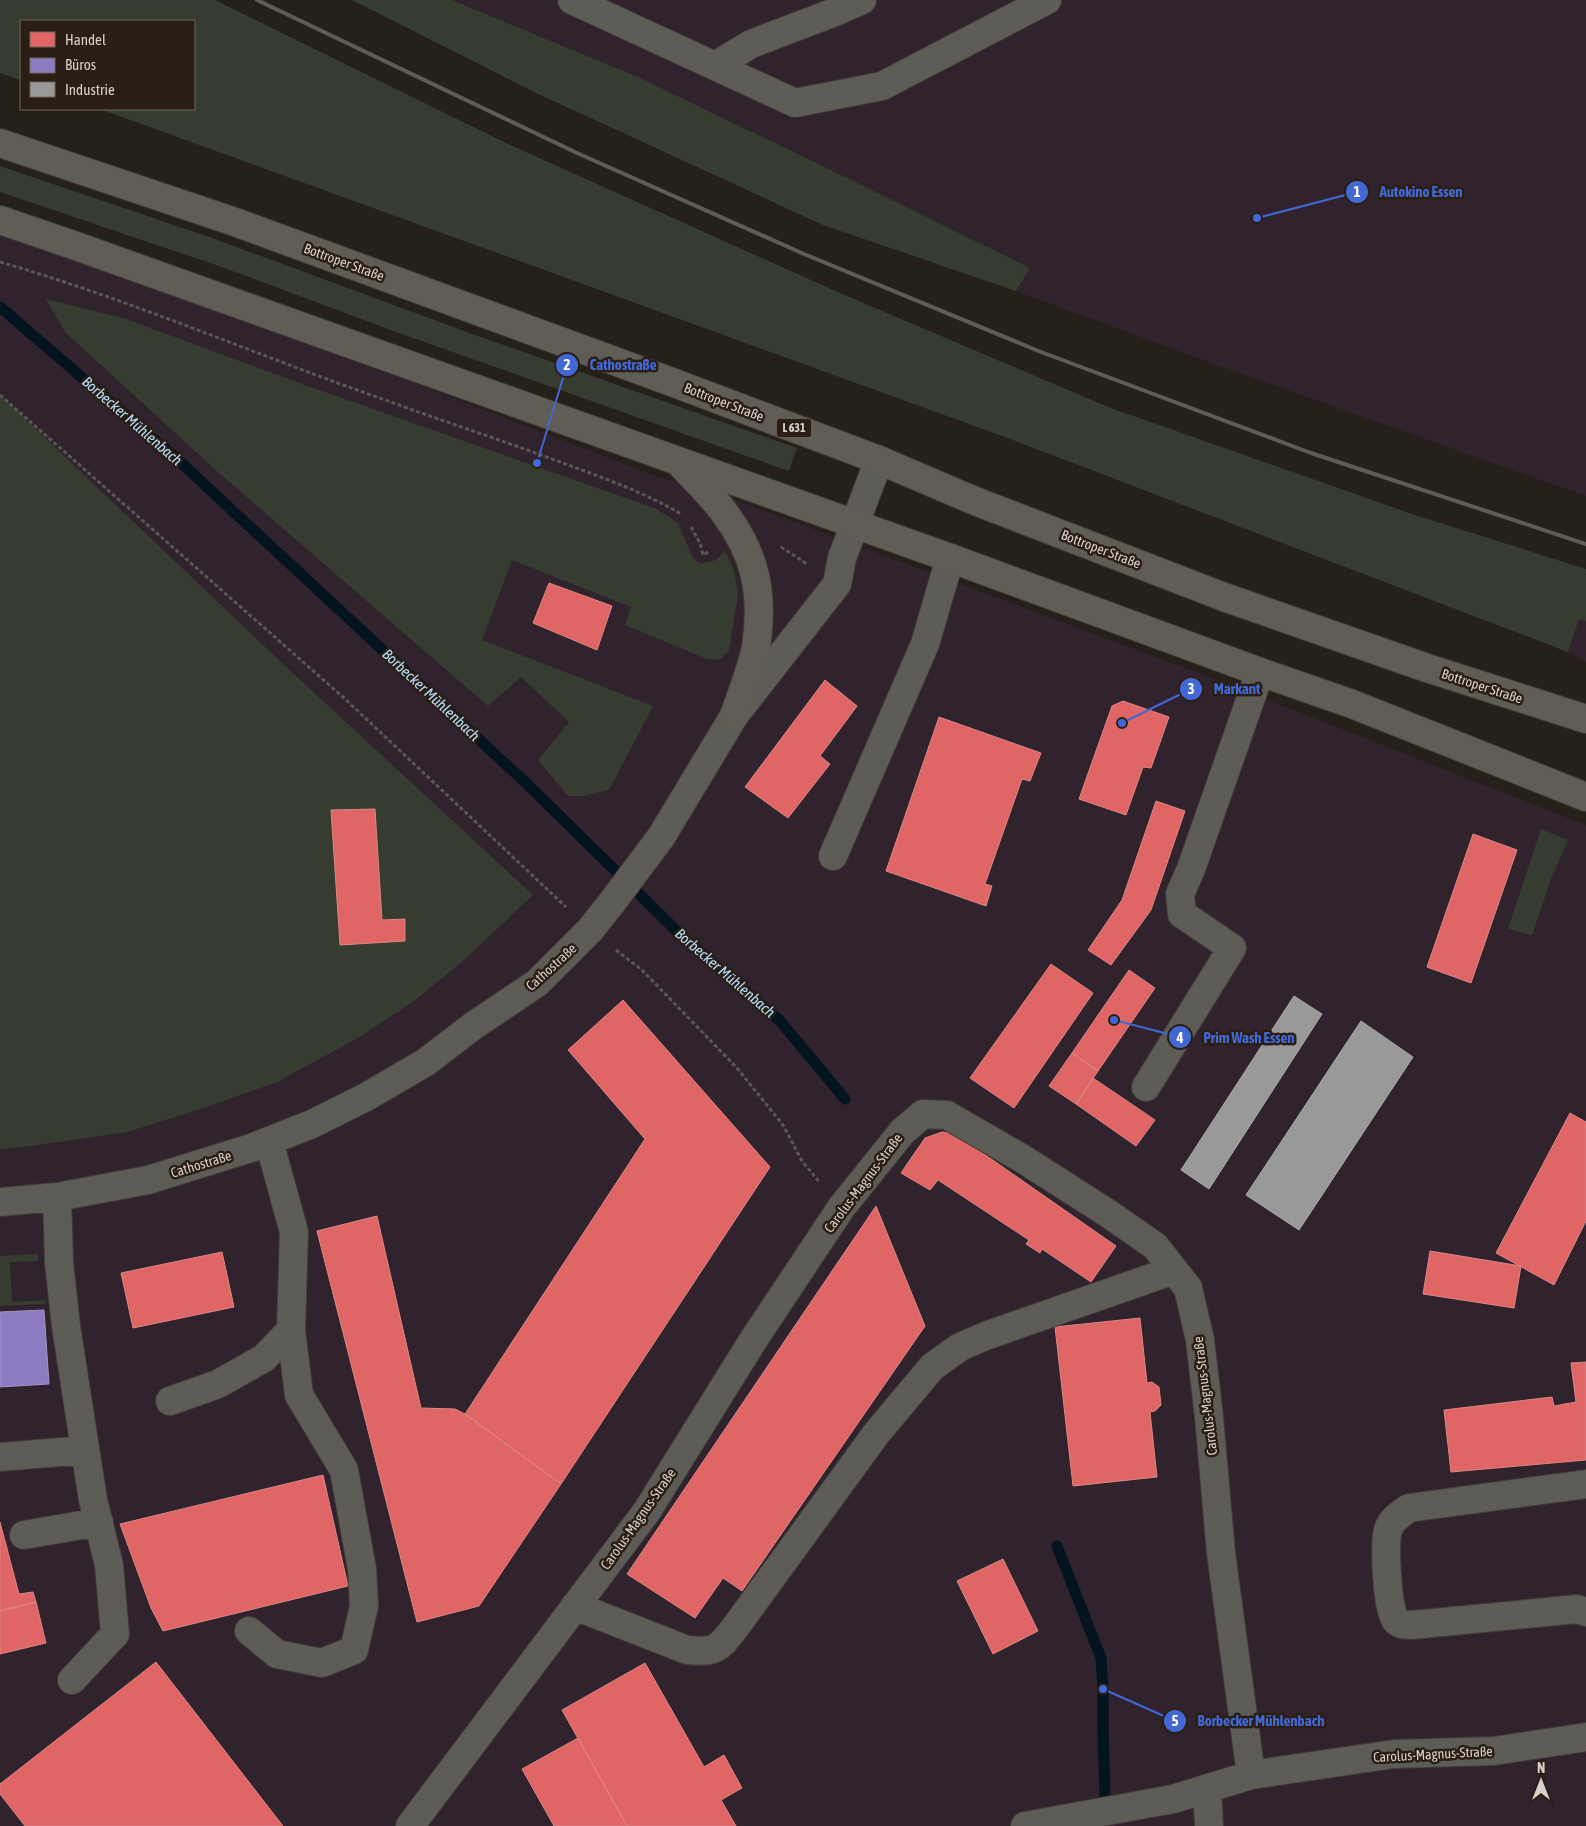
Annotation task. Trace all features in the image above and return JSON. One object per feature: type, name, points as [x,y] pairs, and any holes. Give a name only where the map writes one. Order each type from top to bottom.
[{"type":"main road","name":"Bottroper Straße","points":[[0,143],[235,222],[669,381],[879,460],[975,501],[1224,597],[1427,668],[1586,719]]},
{"type":"main road","points":[[0,220],[855,523],[1352,704],[1586,797]]},
{"type":"main road","points":[[677,460],[723,511],[740,538],[751,561],[758,585],[759,606],[756,648],[734,716]]},
{"type":"street","points":[[573,0],[795,103],[882,86],[1048,0]]},
{"type":"street","points":[[715,66],[751,44],[862,0]]},
{"type":"street","name":"Cathostraße","points":[[0,1202],[58,1198],[148,1180],[269,1141],[312,1124],[366,1097],[426,1062],[473,1026],[537,983],[590,930],[613,901],[661,837],[734,716],[838,584],[842,558],[879,460]]},
{"type":"street","points":[[833,856],[925,644],[950,558]]},
{"type":"street","points":[[1146,1087],[1232,948],[1182,914],[1180,894],[1260,672]]},
{"type":"street","name":"Carolus-Magnus-Straße","points":[[410,1826],[647,1511],[752,1342],[841,1208],[902,1132],[923,1114],[947,1115],[1023,1159],[1109,1214],[1155,1246],[1188,1288],[1200,1340],[1210,1417],[1221,1553],[1251,1776]]},
{"type":"street","points":[[249,1631],[277,1654],[322,1663],[354,1650],[364,1606],[362,1569],[344,1470],[299,1394],[291,1330],[294,1232],[269,1141]]},
{"type":"street","points":[[58,1198],[60,1272],[66,1326],[85,1450],[109,1565],[115,1634],[72,1680]]},
{"type":"street","points":[[576,1606],[687,1650],[703,1652],[720,1647],[876,1434],[932,1367],[960,1347],[988,1335],[1174,1270]]},
{"type":"street","points":[[170,1401],[218,1384],[264,1358],[291,1330]]},
{"type":"street","points":[[0,1457],[85,1450]]},
{"type":"street","points":[[1586,1484],[1409,1508],[1396,1517],[1388,1529],[1385,1555],[1391,1608],[1395,1620],[1402,1625],[1577,1609],[1586,1612]]},
{"type":"street","points":[[24,1535],[99,1522]]},
{"type":"street","name":"Carolus-Magnus-Straße","points":[[1037,1823],[1173,1799],[1251,1776],[1394,1754],[1494,1751],[1586,1737]]},
{"type":"street","points":[[1207,1788],[1209,1826]]},
{"type":"path","points":[[0,262],[58,279],[139,307],[372,396],[553,459],[662,502],[683,515]]},
{"type":"path","points":[[0,395],[344,698],[535,876],[590,930],[642,970],[737,1068],[783,1125],[802,1161],[841,1208]]},
{"type":"path","points":[[687,521],[700,544],[703,555],[740,538],[771,539],[838,584]]},
{"type":"shaded area","points":[[452,0],[1586,0],[1586,496],[1192,356],[1016,291],[1029,268],[638,77]]},
{"type":"shaded area","points":[[0,223],[661,478],[701,487],[1204,675],[1586,825],[1586,1826],[0,1826]]},
{"type":"shaded area","points":[[1579,619],[1586,621],[1586,662],[1568,652]]},
{"type":"green space","points":[[0,0],[215,0],[508,144],[833,290],[1108,407],[1412,514],[1586,569],[1586,621],[1579,619],[1568,652],[1005,437],[103,110],[195,110],[195,20],[20,20],[20,80],[0,73]]},
{"type":"green space","points":[[352,0],[452,0],[638,77],[1030,268],[1016,291],[823,225],[534,92]]},
{"type":"green space","points":[[0,166],[215,239],[475,335],[797,448],[789,471],[399,333],[219,266],[0,192]]},
{"type":"green space","points":[[46,299],[123,318],[305,385],[657,509],[678,523],[693,558],[700,564],[716,560],[725,551],[734,570],[738,595],[729,650],[720,660],[707,659],[625,625],[631,607],[512,560],[482,640],[653,706],[609,790],[583,796],[568,796],[538,760],[569,722],[521,677],[488,706],[219,473],[65,332]]},
{"type":"green space","points":[[0,395],[282,663],[533,895],[464,960],[414,1001],[358,1038],[277,1082],[198,1110],[127,1132],[0,1149]]},
{"type":"green space","points":[[1541,829],[1568,840],[1551,879],[1532,935],[1508,929]]},
{"type":"green space","points":[[38,1254],[38,1261],[10,1262],[12,1302],[45,1300],[46,1304],[0,1306],[0,1256]]},
{"type":"building: Handel","points":[[549,583],[612,606],[597,650],[533,623]]},
{"type":"building: Handel","points":[[825,680],[857,706],[820,756],[830,764],[788,818],[745,787]]},
{"type":"building: Handel","points":[[1123,701],[1169,717],[1151,768],[1143,767],[1126,815],[1079,799],[1112,706]]},
{"type":"building: Handel","points":[[939,717],[1041,753],[1030,781],[1022,779],[985,884],[992,886],[986,906],[886,871]]},
{"type":"building: Handel","points":[[1156,801],[1185,811],[1151,910],[1111,965],[1088,950],[1122,900]]},
{"type":"building: Handel","points":[[375,809],[382,920],[405,919],[405,941],[340,945],[331,810]]},
{"type":"building: Handel","points":[[1473,834],[1517,850],[1471,983],[1427,967]]},
{"type":"building: Handel","points":[[1051,964],[1093,993],[1014,1108],[970,1078]]},
{"type":"building: Handel","points":[[1129,970],[1155,988],[1098,1071],[1072,1053]]},
{"type":"building: Handel","points":[[623,1000],[770,1167],[561,1484],[465,1414],[645,1139],[568,1050]]},
{"type":"building: Handel","points":[[1072,1053],[1098,1071],[1076,1104],[1049,1086]]},
{"type":"building: Handel","points":[[1093,1078],[1155,1120],[1136,1146],[1076,1104]]},
{"type":"building: Handel","points":[[1570,1113],[1586,1122],[1586,1221],[1554,1285],[1496,1253]]},
{"type":"building: Handel","points":[[942,1132],[954,1133],[1116,1246],[1091,1282],[1042,1249],[1040,1253],[1026,1244],[1029,1240],[938,1180],[930,1190],[901,1173],[925,1138]]},
{"type":"building: Handel","points":[[876,1206],[925,1326],[742,1591],[723,1578],[695,1618],[627,1574]]},
{"type":"building: Handel","points":[[377,1216],[421,1408],[455,1409],[465,1414],[561,1484],[479,1606],[417,1622],[317,1231]]},
{"type":"building: Handel","points":[[1430,1251],[1521,1266],[1514,1308],[1423,1294]]},
{"type":"building: Handel","points":[[222,1252],[234,1307],[133,1328],[121,1273]]},
{"type":"building: Handel","points":[[1140,1318],[1147,1383],[1152,1382],[1159,1387],[1161,1405],[1155,1411],[1150,1412],[1157,1477],[1073,1486],[1055,1327]]},
{"type":"building: Handel","points":[[1586,1362],[1586,1460],[1451,1472],[1444,1410],[1552,1397],[1554,1406],[1576,1402],[1571,1363]]},
{"type":"building: Handel","points":[[323,1475],[348,1586],[163,1631],[151,1608],[120,1524]]},
{"type":"building: Handel","points":[[0,1522],[19,1594],[33,1592],[36,1602],[0,1611]]},
{"type":"building: Handel","points":[[1003,1559],[1038,1631],[993,1654],[957,1581]]},
{"type":"building: Handel","points":[[36,1602],[46,1643],[0,1654],[0,1611]]},
{"type":"building: Handel","points":[[156,1662],[283,1826],[25,1826],[0,1794],[0,1784]]},
{"type":"building: Handel","points":[[645,1663],[704,1767],[724,1755],[742,1788],[721,1800],[736,1826],[627,1826],[562,1710]]},
{"type":"building: Handel","points":[[578,1738],[627,1826],[554,1826],[522,1769]]},
{"type":"building: Büros","points":[[44,1310],[49,1384],[0,1387],[0,1312]]},
{"type":"building: Industrie","points":[[1294,996],[1322,1014],[1209,1189],[1181,1170]]},
{"type":"building: Industrie","points":[[1361,1021],[1413,1057],[1299,1230],[1246,1195]]},
{"type":"waterway","name":"Borbecker Mühlenbach","points":[[0,307],[178,460],[526,783],[683,937],[780,1021],[845,1099]]},
{"type":"waterway","name":"Borbecker Mühlenbach","points":[[1057,1546],[1101,1658],[1106,1826]]},
{"type":"railway","points":[[257,0],[577,153],[804,254],[1041,352],[1311,453],[1586,544]]},
{"type":"place","name":"Autokino Essen","points":[[1257,218]]},
{"type":"place","name":"Cathostraße","points":[[537,463]]},
{"type":"place","name":"Markant","points":[[1122,723]]},
{"type":"place","name":"Prim Wash Essen","points":[[1114,1020]]},
{"type":"place","name":"Borbecker Mühlenbach","points":[[1103,1689]]}]
